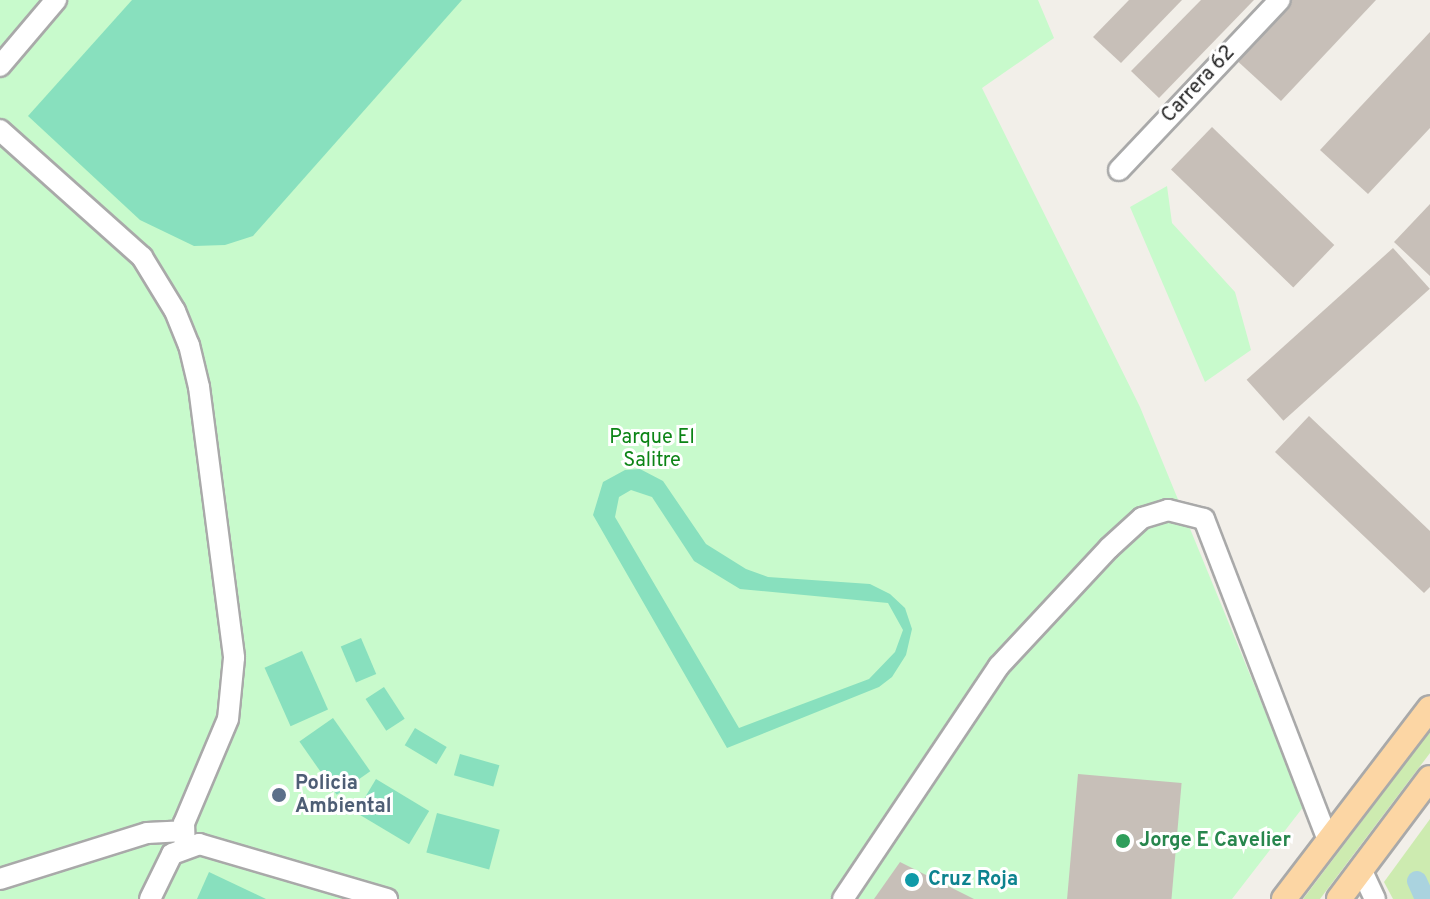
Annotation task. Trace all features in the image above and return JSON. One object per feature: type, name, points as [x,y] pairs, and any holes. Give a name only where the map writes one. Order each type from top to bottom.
[{"type":"main road","points":[[1284,899],[1430,708]]},
{"type":"main road","points":[[1339,899],[1430,778]]},
{"type":"street","points":[[0,66],[56,0]]},
{"type":"street","name":"Carrera 62","points":[[1119,170],[1280,0]]},
{"type":"street","points":[[0,130],[142,257],[175,311],[189,345],[199,387],[234,672],[228,719],[184,839],[166,862],[150,899]]},
{"type":"street","points":[[843,899],[999,666],[1109,548],[1142,518],[1168,510],[1204,519],[1328,840]]},
{"type":"street","points":[[0,879],[147,833],[209,845],[387,899]]},
{"type":"street","points":[[1361,869],[1375,899]]},
{"type":"green space","name":"Parque El Salitre","points":[[0,0],[1038,0],[1054,38],[982,88],[1140,407],[1304,806],[1232,899],[0,899]]},
{"type":"green space","points":[[132,0],[462,0],[253,236],[225,245],[194,246],[140,220],[28,116]]},
{"type":"green space","points":[[1167,186],[1172,223],[1235,292],[1251,350],[1205,382],[1130,207]]},
{"type":"green space","points":[[640,469],[663,481],[706,544],[746,569],[768,577],[870,584],[890,594],[905,608],[912,629],[906,655],[892,677],[879,687],[727,748],[593,515],[603,482],[625,470]],"holes":[[[631,490],[652,497],[694,561],[740,589],[888,603],[903,630],[895,652],[869,679],[739,728],[615,517],[619,497]]]},
{"type":"green space","points":[[361,638],[376,674],[356,682],[341,647]]},
{"type":"green space","points":[[302,651],[328,709],[291,726],[265,668]]},
{"type":"green space","points":[[384,687],[405,719],[386,731],[366,699]]},
{"type":"green space","points":[[333,718],[370,771],[337,795],[299,742]]},
{"type":"green space","points":[[415,728],[447,747],[436,764],[405,745]]},
{"type":"green space","points":[[1430,731],[1430,753],[1320,899],[1303,899]]},
{"type":"green space","points":[[460,754],[499,765],[493,786],[454,775]]},
{"type":"green space","points":[[376,779],[429,811],[409,844],[356,812]]},
{"type":"green space","points":[[437,813],[500,830],[489,869],[426,853]]},
{"type":"green space","points":[[1430,819],[1430,899],[1393,899],[1384,882]]},
{"type":"green space","points":[[209,872],[266,899],[197,899]]},
{"type":"building","points":[[1129,0],[1182,0],[1121,63],[1093,37]]},
{"type":"building","points":[[1201,0],[1254,0],[1159,98],[1131,71]]},
{"type":"building","points":[[1286,0],[1376,0],[1281,101],[1233,57]]},
{"type":"building","points":[[1430,32],[1430,128],[1368,194],[1320,150]]},
{"type":"building","points":[[1212,127],[1334,245],[1293,288],[1171,169]]},
{"type":"building","points":[[1430,204],[1430,276],[1394,242]]},
{"type":"building","points":[[1393,248],[1430,289],[1283,421],[1247,380]]},
{"type":"building","points":[[1309,416],[1430,531],[1430,587],[1424,593],[1275,452]]},
{"type":"building","name":"Jorge E Cavelier","points":[[1078,774],[1182,783],[1171,899],[1067,899]]},
{"type":"building","name":"Cruz Roja","points":[[900,862],[974,899],[874,899]]},
{"type":"waterway","points":[[1417,881],[1425,899]]},
{"type":"place","name":"Policia Ambiental","points":[[279,795]]},
{"type":"place","name":"Jorge E Cavelier","points":[[1123,841]]},
{"type":"place","name":"Cruz Roja","points":[[912,880]]}]
